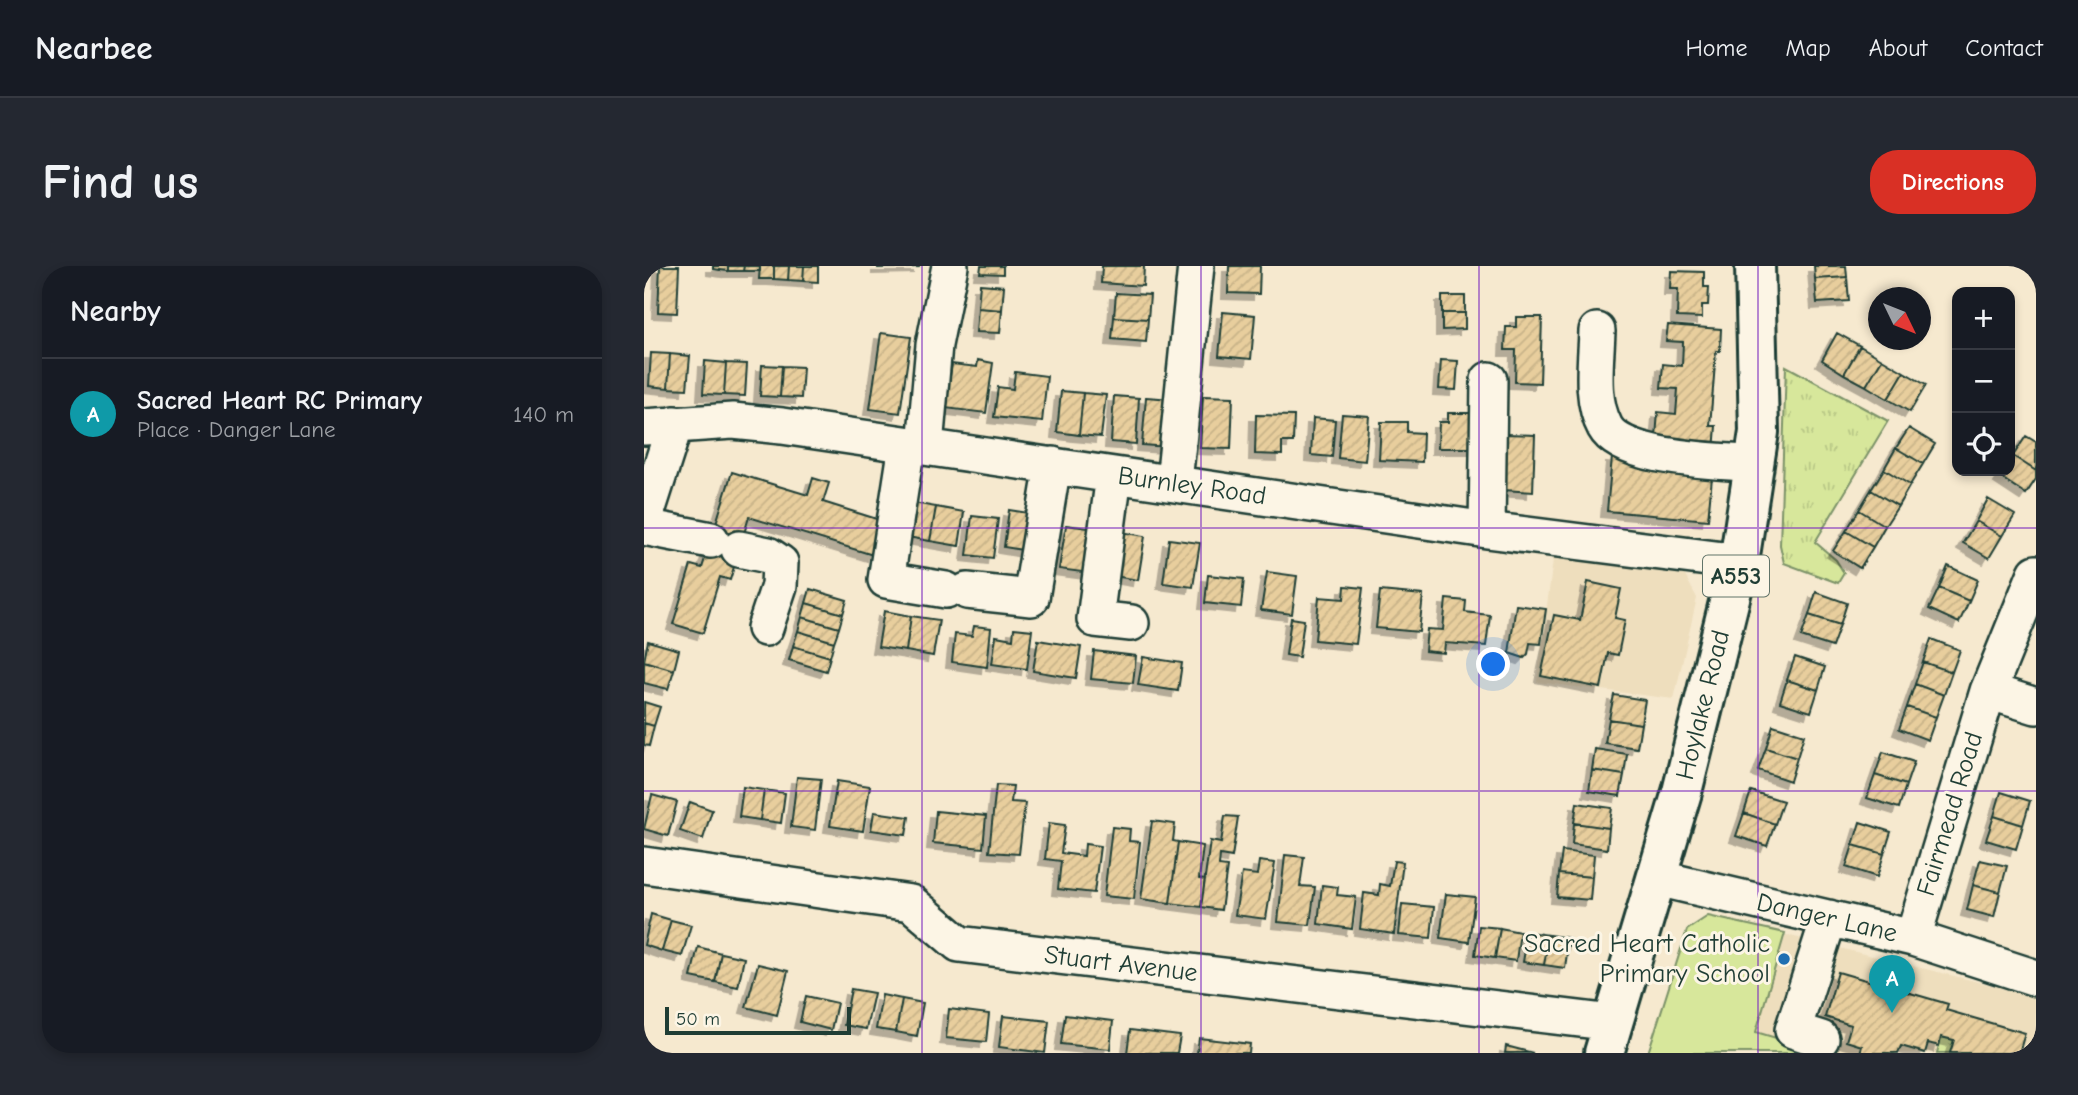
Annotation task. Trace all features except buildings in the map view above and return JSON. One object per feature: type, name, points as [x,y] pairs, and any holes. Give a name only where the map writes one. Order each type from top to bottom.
[{"type":"main road","name":"Hoylake Road","points":[[1609,1038],[1657,878],[1739,562],[1759,432],[1755,266]]},
{"type":"street","points":[[950,266],[887,580],[1031,598],[1053,465]]},
{"type":"street","points":[[1174,482],[1196,266]]},
{"type":"street","points":[[1597,331],[1595,377],[1598,408],[1606,430],[1628,446],[1665,454],[1754,464]]},
{"type":"street","points":[[1487,530],[1489,380]]},
{"type":"street","name":"Burnley Road","points":[[659,425],[733,421],[1174,482],[1487,530],[1739,562]]},
{"type":"street","points":[[644,521],[659,425]]},
{"type":"street","points":[[1114,475],[1095,619],[1131,623]]},
{"type":"street","points":[[644,527],[768,555],[780,563],[779,586],[765,628]]},
{"type":"street","name":"Fairmead Road","points":[[1913,938],[1988,691],[2036,573]]},
{"type":"street","points":[[1988,691],[2036,706]]},
{"type":"street","name":"Stuart Avenue","points":[[644,865],[911,903],[959,944],[1609,1038]]},
{"type":"street","name":"Danger Lane","points":[[1657,878],[1913,938],[2036,978]]},
{"type":"street","points":[[1821,1039],[1793,1030],[1829,918]]},
{"type":"shaded area","points":[[1554,552],[1682,570],[1697,598],[1674,699],[1537,682]]},
{"type":"shaded area","name":"Sacred Heart Catholic Primary School","points":[[1708,916],[1995,986],[2036,999],[2036,1053],[1648,1053],[1687,930]]},
{"type":"green space","points":[[1786,366],[1888,421],[1815,542],[1836,560],[1844,573],[1838,583],[1784,563],[1780,545]]},
{"type":"green space","points":[[1708,916],[1785,933],[1756,1032],[1827,1053],[1648,1053],[1687,930]]},
{"type":"green space","points":[[1941,1037],[1954,1040],[1950,1053],[1937,1053]]},
{"type":"place","name":"Sacred Heart Catholic Primary School","points":[[1784,959]]},
{"type":"place","name":"Sacred Heart RC Primary","points":[[1892,1013]]}]
